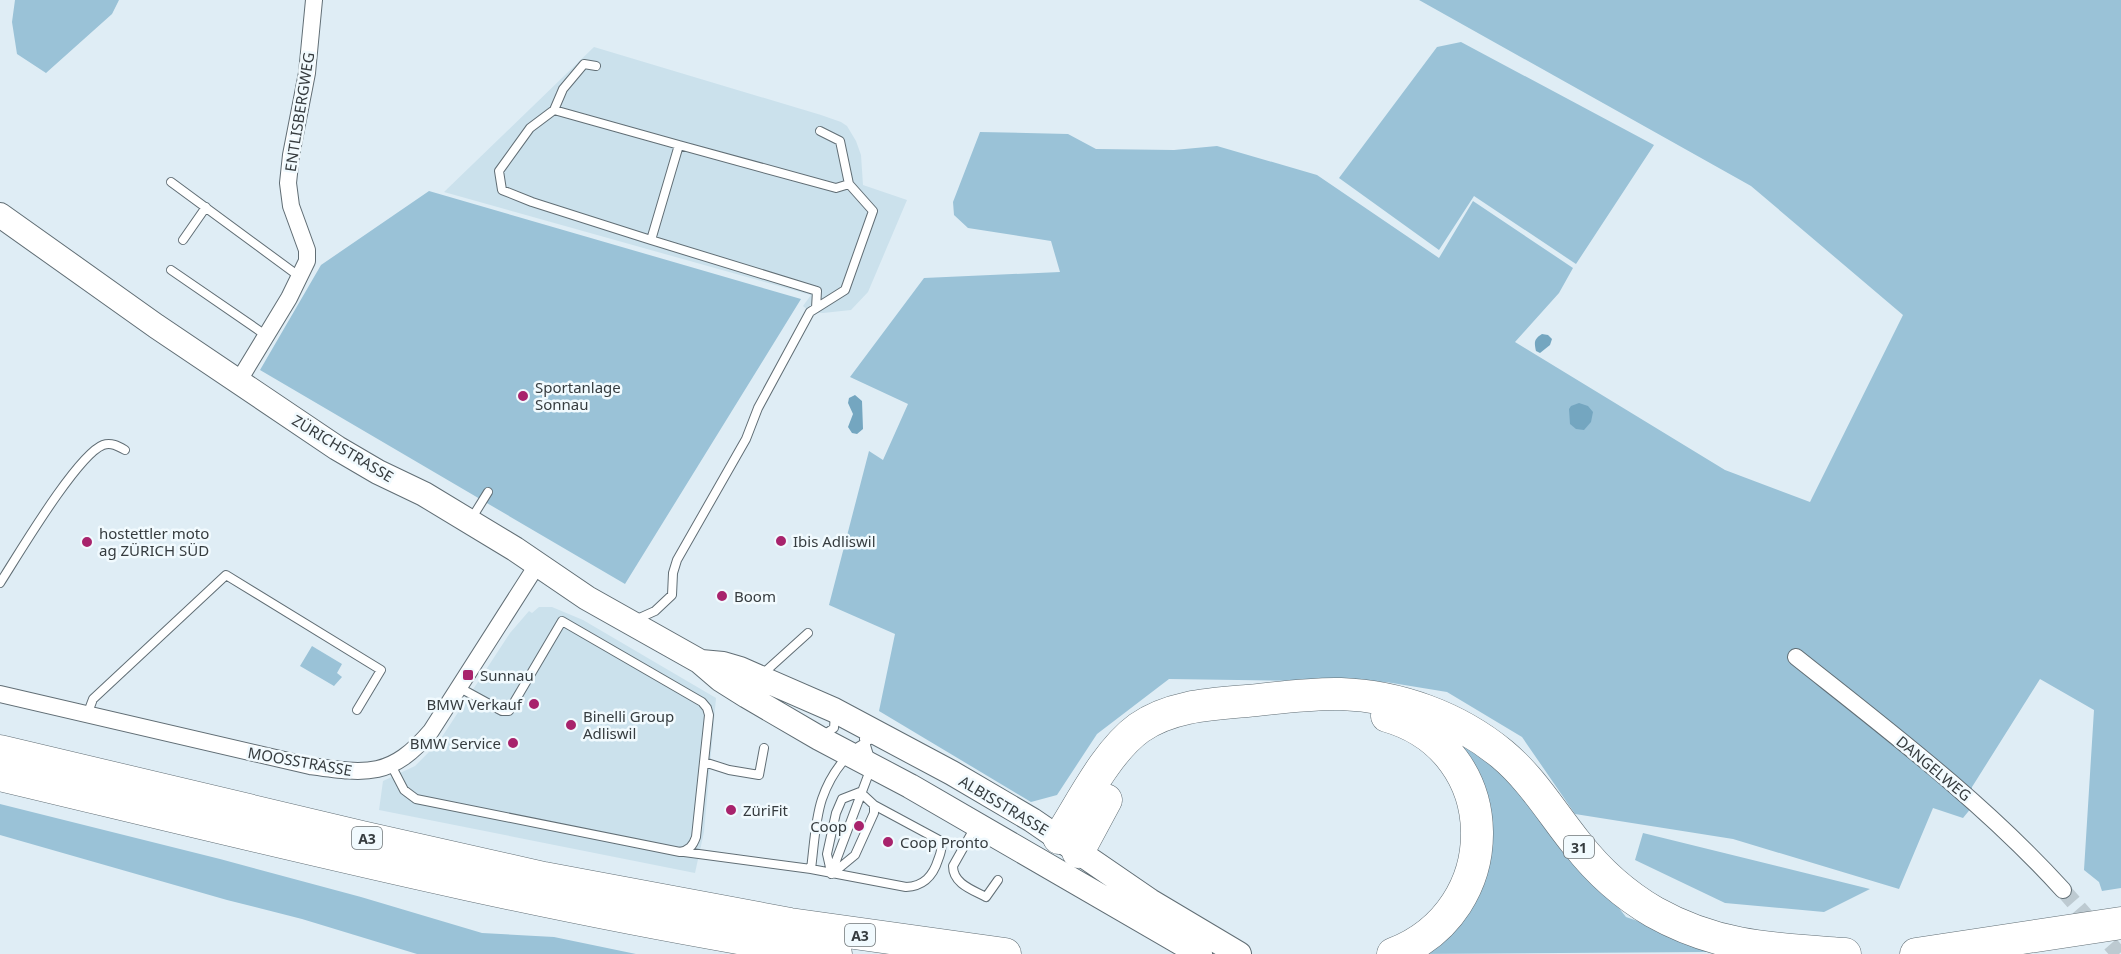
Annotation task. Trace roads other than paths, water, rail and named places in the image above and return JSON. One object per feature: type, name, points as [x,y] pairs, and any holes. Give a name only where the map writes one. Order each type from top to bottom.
[{"type":"highway","name":"31","points":[[1062,852],[1111,757],[1133,733],[1148,722],[1180,710],[1205,705],[1340,694],[1377,698],[1417,708],[1453,722],[1483,740],[1524,775],[1578,846],[1605,874],[1641,904],[1677,924],[1704,935],[1747,946],[1845,954]]},
{"type":"highway","points":[[1062,852],[1129,760],[1148,742],[1162,733],[1180,726],[1207,721],[1315,710],[1359,710],[1390,717],[1423,732],[1451,758],[1472,796],[1478,831],[1474,867],[1456,906],[1430,934],[1416,944],[1394,954]]},
{"type":"highway","name":"A3","points":[[0,751],[544,878],[790,924],[1005,954]]},
{"type":"highway","name":"A3","points":[[0,775],[356,859],[606,913],[836,954]]},
{"type":"highway","points":[[606,913],[677,939],[733,954]]},
{"type":"highway","points":[[1916,954],[2121,923]]},
{"type":"main road","name":"ZÜRICHSTRASSE","points":[[0,215],[238,382],[337,448],[470,521],[537,566],[699,662],[723,664],[750,679]]},
{"type":"main road","name":"ALBISSTRASSE","points":[[750,679],[834,710],[864,738],[972,784],[1200,954]]},
{"type":"main road","name":"ALBISSTRASSE","points":[[750,679],[819,738],[864,738]]},
{"type":"main road","name":"ALBISSTRASSE","points":[[864,738],[872,765],[976,824],[1062,852],[1130,889],[1239,954]]},
{"type":"street","name":"ENTLISBERGWEG","points":[[238,382],[267,336],[300,278],[307,261],[307,250],[291,206],[288,183],[291,155],[307,73],[314,0]]},
{"type":"street","name":"MOOSSTRASSE","points":[[0,694],[310,765],[360,772],[370,771],[391,765],[409,754],[431,731],[537,566]]},
{"type":"street","name":"DANGELWEG","points":[[1796,657],[1947,777],[2004,829],[2063,890]]},
{"type":"lane","points":[[596,66],[584,64],[563,89],[554,110],[530,128],[499,171],[502,190],[532,202],[817,291],[816,308]]},
{"type":"lane","points":[[554,110],[836,188],[849,184]]},
{"type":"lane","points":[[628,622],[655,611],[672,596],[673,573],[677,560],[746,438],[758,408],[810,312],[845,290],[873,211],[849,184],[840,141],[820,131]]},
{"type":"lane","points":[[651,240],[679,146]]},
{"type":"lane","points":[[171,182],[300,278]]},
{"type":"lane","points":[[183,240],[206,207]]},
{"type":"lane","points":[[171,270],[267,336]]},
{"type":"lane","points":[[0,583],[71,476],[93,451],[105,444],[116,445],[125,450]]},
{"type":"lane","points":[[470,521],[488,492]]},
{"type":"lane","points":[[87,715],[93,699],[226,575],[381,670],[357,710]]},
{"type":"lane","points":[[460,688],[502,711],[509,711],[562,621],[702,702],[709,715],[696,837],[687,851],[680,852]]},
{"type":"lane","points":[[750,679],[808,633]]},
{"type":"lane","points":[[819,738],[834,728],[836,723],[834,710]]},
{"type":"lane","points":[[811,869],[822,798],[840,765],[864,738]]},
{"type":"lane","points":[[704,762],[729,770],[759,775],[764,748]]},
{"type":"lane","points":[[391,765],[404,790],[416,799],[680,852],[811,869],[906,887],[920,885],[932,875],[941,851],[939,840],[874,805],[860,792]]},
{"type":"lane","points":[[831,874],[872,765]]},
{"type":"lane","points":[[831,874],[827,854],[836,813],[842,799],[860,792]]},
{"type":"lane","points":[[831,874],[855,855],[874,813],[874,805]]},
{"type":"lane","points":[[976,824],[953,866],[953,872],[962,884],[986,897],[998,880]]},
{"type":"tunnel","points":[[2063,890],[2119,954]]},
{"type":"place","name":"Sportanlage Sonnau","points":[[523,396]]},
{"type":"place","name":"Ibis Adliswil","points":[[781,541]]},
{"type":"place","name":"hostettler moto ag ZÜRICH SÜD","points":[[87,542]]},
{"type":"place","name":"Boom","points":[[722,596]]},
{"type":"place","name":"Sunnau","points":[[468,675]]},
{"type":"place","name":"BMW Verkauf","points":[[534,704]]},
{"type":"place","name":"Binelli Group Adliswil","points":[[571,725]]},
{"type":"place","name":"BMW Service","points":[[513,743]]},
{"type":"place","name":"ZüriFit","points":[[731,810]]},
{"type":"place","name":"Coop","points":[[859,826]]},
{"type":"place","name":"Coop Pronto","points":[[888,842]]}]
